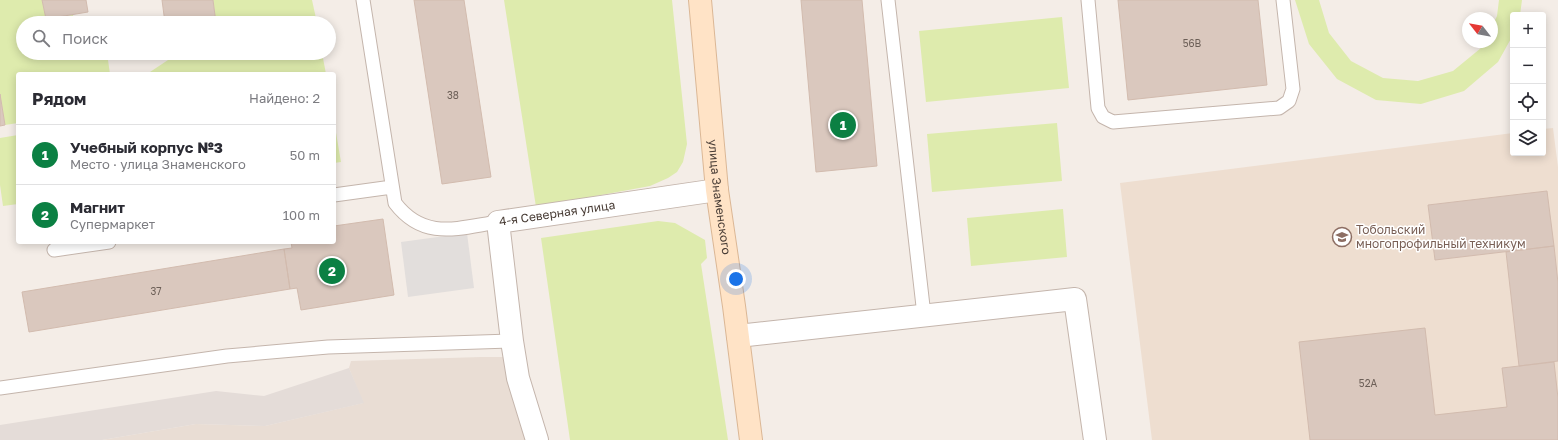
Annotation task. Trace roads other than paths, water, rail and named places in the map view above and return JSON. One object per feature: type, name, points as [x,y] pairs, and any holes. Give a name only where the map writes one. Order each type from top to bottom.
[{"type":"main road","name":"улица Знаменского","points":[[700,0],[717,190],[751,440]]},
{"type":"street","name":"4-я Северная улица","points":[[537,440],[518,378],[512,341],[498,222],[717,190]]},
{"type":"street","points":[[738,336],[1075,299],[1095,440]]},
{"type":"lane","points":[[363,0],[395,203],[404,215],[415,222],[433,229],[448,229],[498,222]]},
{"type":"lane","points":[[888,0],[924,315]]},
{"type":"lane","points":[[1088,0],[1098,108],[1103,117],[1112,122],[1279,108],[1289,101],[1293,89],[1283,0]]},
{"type":"lane","points":[[336,195],[392,187]]},
{"type":"lane","points":[[54,250],[96,244]]},
{"type":"lane","points":[[0,386],[227,356],[328,347],[512,341]]},
{"type":"place","name":"Учебный корпус №3","points":[[843,125]]},
{"type":"place","name":"Тобольский многопрофильный техникум","points":[[1342,237]]},
{"type":"place","name":"Магнит","points":[[332,271]]}]
